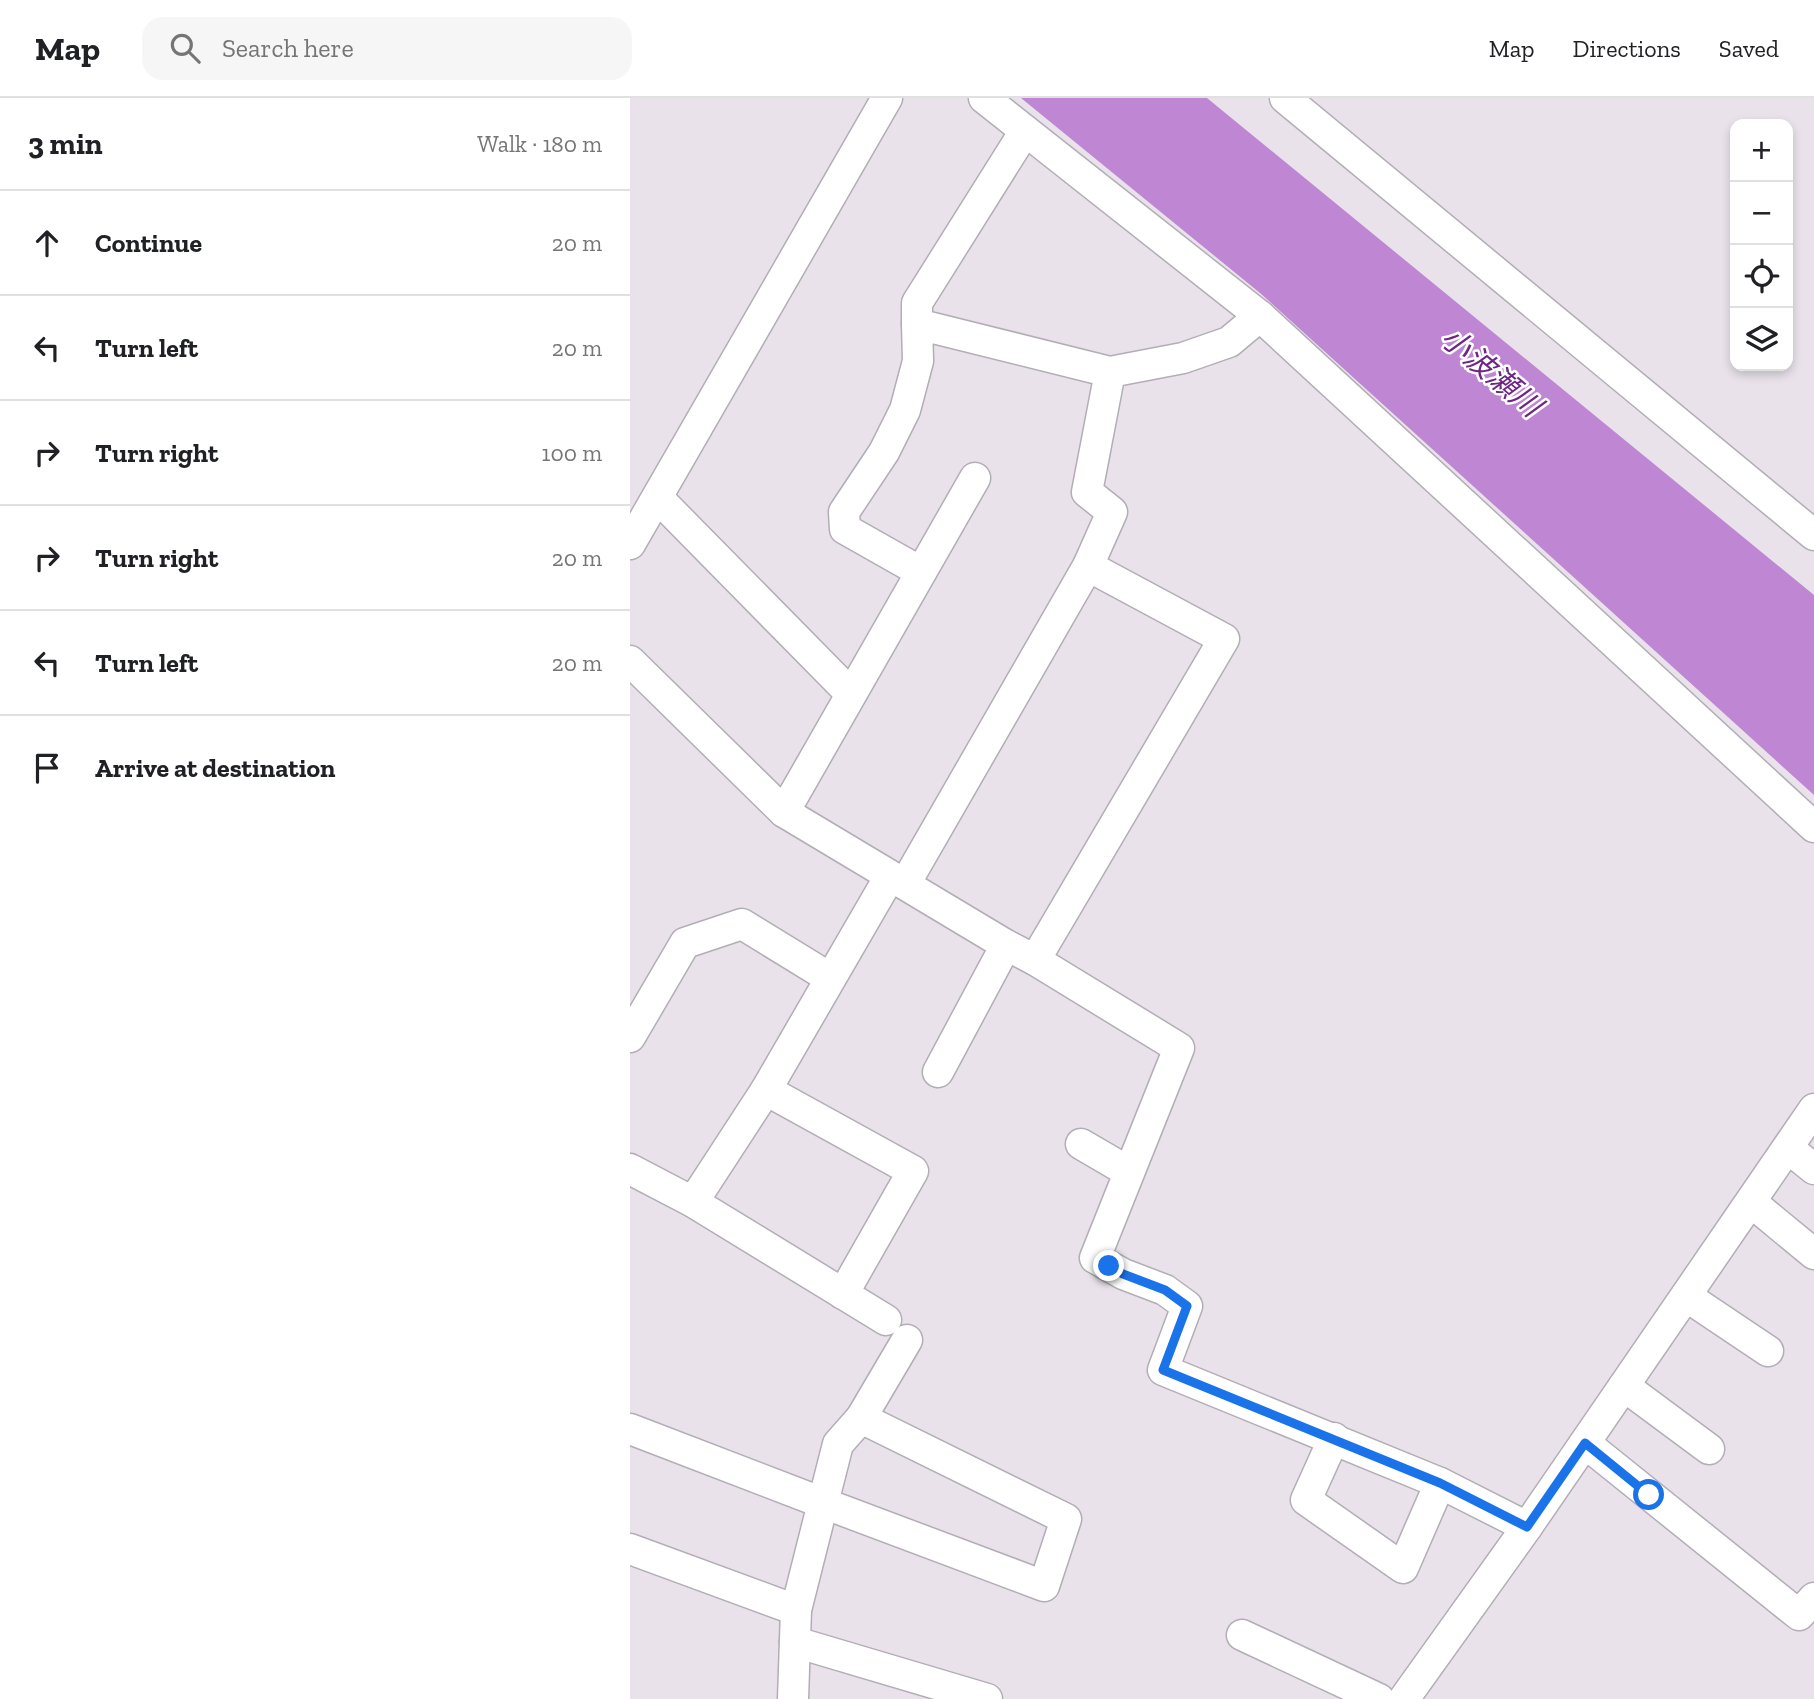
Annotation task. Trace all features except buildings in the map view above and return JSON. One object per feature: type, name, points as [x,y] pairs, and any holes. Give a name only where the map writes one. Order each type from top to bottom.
[{"type":"street","points":[[630,544],[887,98]]},
{"type":"street","points":[[984,98],[1260,316],[1814,827]]},
{"type":"street","points":[[1285,98],[1814,535]]},
{"type":"street","points":[[921,572],[845,528],[844,512],[884,452],[905,410],[918,361],[917,303],[1025,131]]},
{"type":"street","points":[[917,324],[1110,372],[1183,358],[1229,342],[1260,316]]},
{"type":"street","points":[[693,1202],[765,1090],[830,978],[898,880],[1088,566],[1112,512],[1087,492],[1110,372]]},
{"type":"street","points":[[784,812],[975,478]]},
{"type":"street","points":[[658,498],[850,693]]},
{"type":"street","points":[[1035,960],[1224,639],[1088,566]]},
{"type":"street","points":[[630,661],[784,812],[1179,1048],[1096,1258],[1123,1274],[1165,1290],[1187,1306],[1163,1370],[1440,1483],[1527,1527]]},
{"type":"street","points":[[630,1037],[685,943],[742,924],[830,978]]},
{"type":"street","points":[[938,1072],[1006,945]]},
{"type":"street","points":[[765,1090],[913,1171],[843,1294]]},
{"type":"street","points":[[1404,1699],[1527,1527],[1814,1108]]},
{"type":"street","points":[[1081,1144],[1129,1172]]},
{"type":"street","points":[[1788,1148],[1814,1169]]},
{"type":"street","points":[[630,1169],[693,1202],[886,1320]]},
{"type":"street","points":[[1751,1202],[1814,1254]]},
{"type":"street","points":[[1686,1296],[1768,1351]]},
{"type":"street","points":[[793,1699],[796,1610],[838,1444],[861,1418],[907,1340]]},
{"type":"street","points":[[1624,1386],[1709,1449]]},
{"type":"street","points":[[630,1429],[1044,1586],[1066,1519],[861,1418]]},
{"type":"street","points":[[1334,1438],[1306,1500],[1403,1567],[1440,1483]]},
{"type":"street","points":[[1585,1443],[1799,1615],[1814,1598]]},
{"type":"street","points":[[630,1549],[796,1610]]},
{"type":"street","points":[[1242,1634],[1380,1699]]},
{"type":"street","points":[[795,1642],[987,1699]]},
{"type":"water","name":"小波瀬川","points":[[1021,98],[1207,98],[1814,595],[1814,795],[1260,293]]},
{"type":"route","points":[[1109,1266],[1165,1290],[1187,1306],[1163,1370],[1440,1483],[1527,1527],[1585,1443],[1649,1495]]}]
